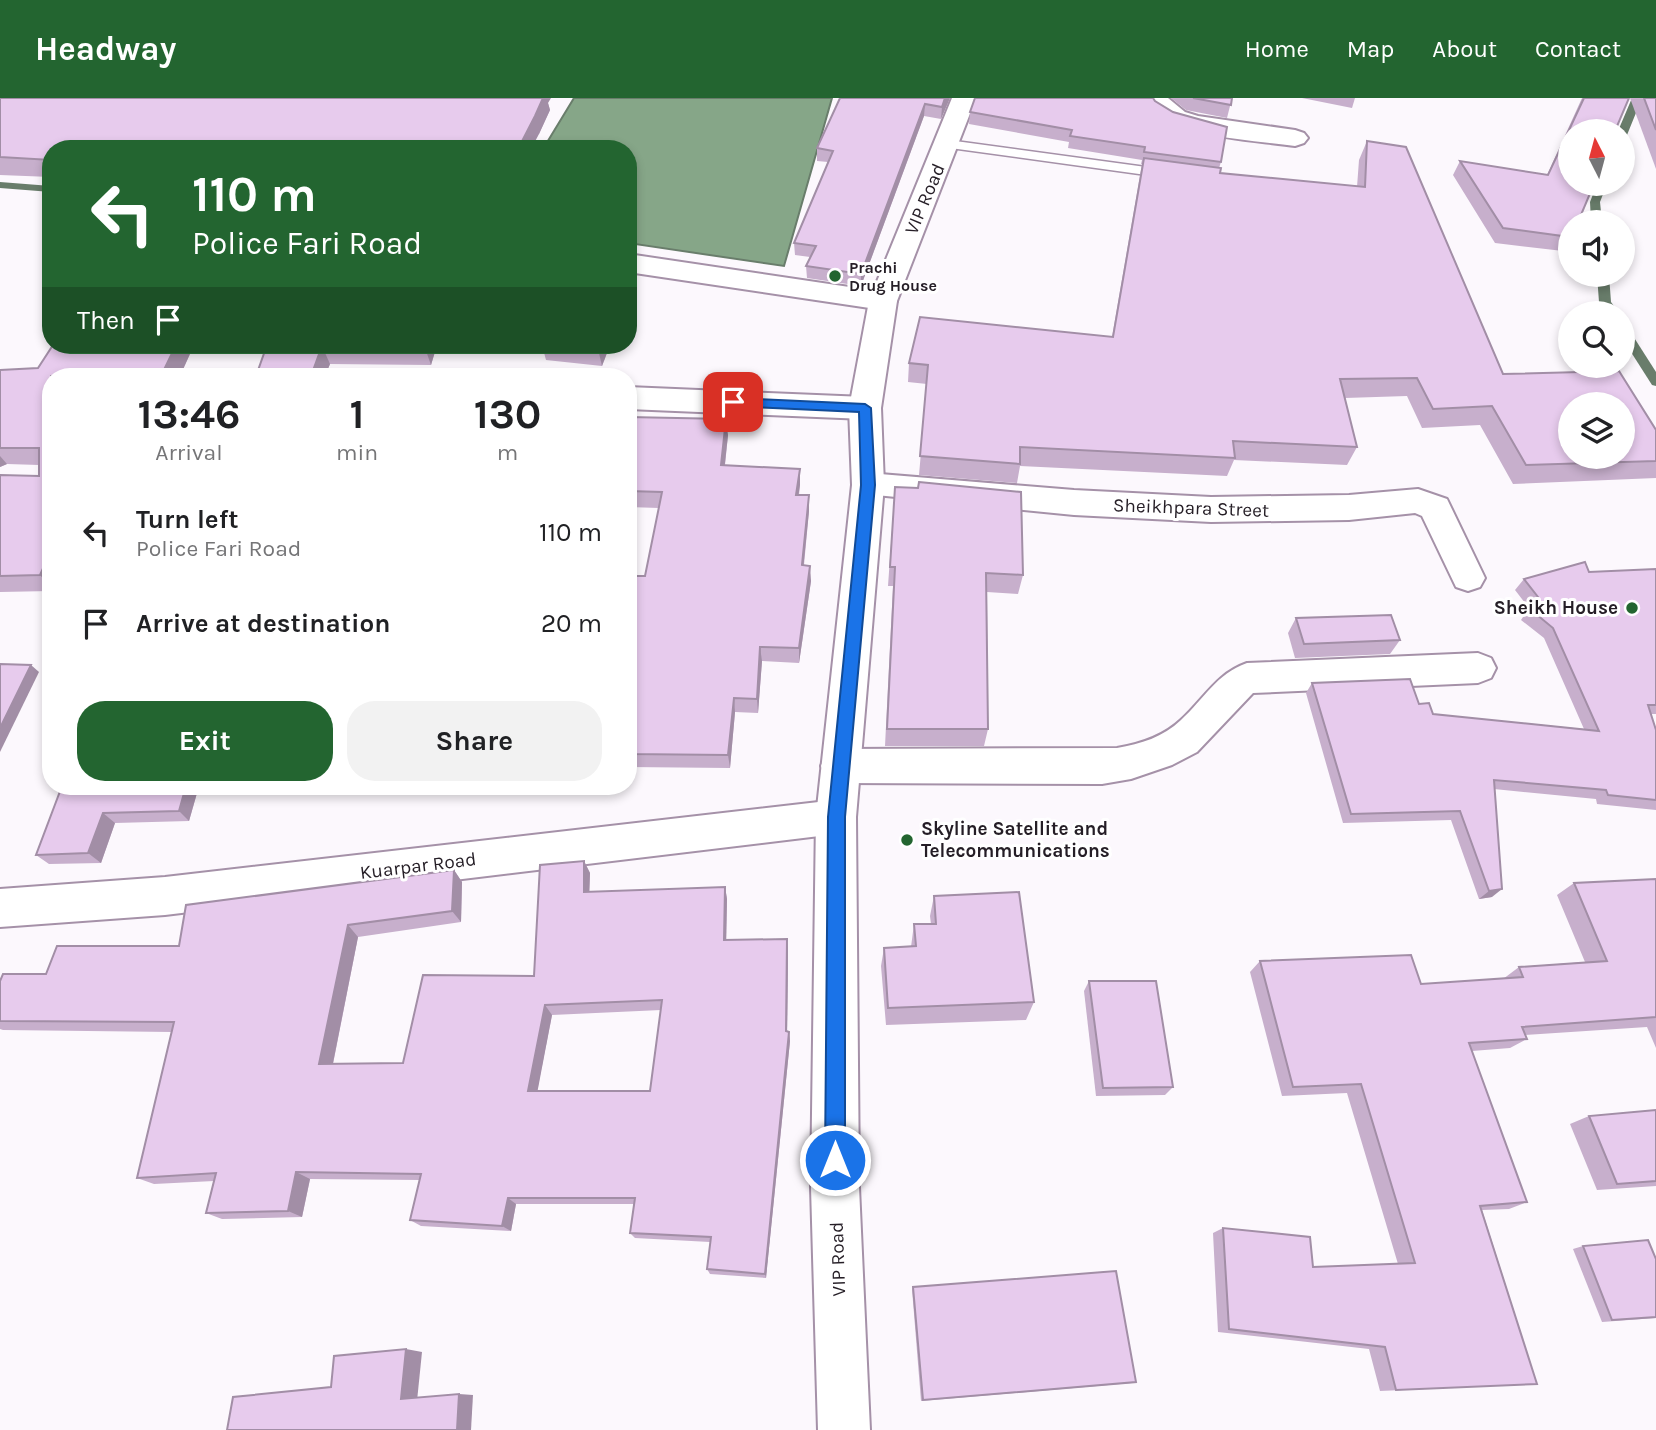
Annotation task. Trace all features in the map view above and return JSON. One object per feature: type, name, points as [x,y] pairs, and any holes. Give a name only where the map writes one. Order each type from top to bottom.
[{"type":"street","name":"VIP Road","points":[[844,1430],[835,1187],[836,817],[868,485],[865,408],[883,301],[948,144],[964,98]]},
{"type":"street","points":[[1153,98],[1176,117],[1194,123],[1295,138]]},
{"type":"street","points":[[637,263],[883,301]]},
{"type":"street","points":[[637,398],[865,408]]},
{"type":"street","name":"Sheikhpara Street","points":[[868,485],[1188,510],[1279,512],[1418,501],[1435,508],[1468,578]]},
{"type":"street","points":[[841,766],[1089,767],[1135,763],[1164,752],[1190,736],[1230,687],[1247,678],[1478,668]]},
{"type":"street","name":"Kuarpar Road","points":[[0,908],[166,896],[836,817]]},
{"type":"lane","points":[[948,144],[1181,176]]},
{"type":"shaded area","points":[[574,98],[832,98],[784,266],[637,244],[637,140],[548,140]]},
{"type":"building","points":[[0,98],[543,98],[523,140],[42,140],[42,159],[0,157]]},
{"type":"building","points":[[840,98],[945,98],[942,107],[925,104],[861,274],[806,266],[816,246],[794,243],[833,151],[817,148]]},
{"type":"building","points":[[975,98],[1153,98],[1173,112],[1227,127],[1221,162],[1144,152],[1145,147],[1070,136],[1072,130],[970,112]]},
{"type":"building","points":[[1193,98],[1232,98],[1231,105]]},
{"type":"building","points":[[1584,98],[1629,98],[1620,119],[1574,119]]},
{"type":"building","points":[[1644,98],[1656,98],[1656,130]]},
{"type":"building","points":[[1367,141],[1406,147],[1503,374],[1558,373],[1558,378],[1623,378],[1632,392],[1558,392],[1558,464],[1526,465],[1492,406],[1433,409],[1417,378],[1340,379],[1357,447],[1233,441],[1235,458],[1020,447],[1020,464],[920,456],[928,365],[909,363],[920,317],[1113,337],[1144,158],[1221,168],[1220,173],[1365,187]]},
{"type":"building","points":[[1558,154],[1558,196],[1589,196],[1583,210],[1558,210],[1558,235],[1503,228],[1460,161],[1548,175]]},
{"type":"building","points":[[47,354],[172,354],[165,368],[42,368],[42,571],[40,575],[0,576],[0,475],[39,476],[39,448],[0,448],[0,370],[38,368]]},
{"type":"building","points":[[264,354],[319,354],[314,368],[259,368]]},
{"type":"building","points":[[1635,397],[1656,430],[1656,461],[1635,462]]},
{"type":"building","points":[[637,417],[726,419],[721,465],[800,469],[796,495],[809,495],[802,565],[810,566],[799,648],[760,647],[757,699],[734,698],[728,755],[637,754],[637,576],[645,576],[662,492],[637,491]]},
{"type":"building","points":[[919,482],[1021,492],[1023,575],[986,573],[988,729],[887,729],[895,567],[890,567],[895,487],[918,488]]},
{"type":"building","points":[[1585,562],[1589,572],[1656,569],[1656,705],[1648,705],[1656,730],[1656,800],[1608,795],[1606,790],[1494,780],[1502,889],[1489,891],[1460,811],[1351,814],[1312,683],[1410,679],[1419,704],[1429,703],[1433,714],[1599,731],[1553,628],[1530,609],[1538,597],[1524,579]]},
{"type":"building","points":[[1391,615],[1400,640],[1304,644],[1296,618]]},
{"type":"building","points":[[0,664],[31,665],[0,728]]},
{"type":"building","points":[[59,795],[183,795],[179,811],[103,813],[88,853],[36,855]]},
{"type":"building","points":[[584,861],[584,892],[725,887],[724,940],[787,939],[786,1031],[789,1032],[765,1274],[707,1269],[711,1237],[630,1233],[635,1198],[508,1198],[502,1226],[410,1220],[421,1174],[296,1172],[288,1211],[206,1213],[216,1173],[137,1178],[174,1022],[0,1021],[0,981],[3,974],[46,974],[57,946],[179,946],[186,905],[454,870],[452,911],[348,925],[319,1064],[403,1063],[423,975],[534,976],[540,865]],"holes":[[[662,1000],[650,1091],[528,1091],[545,1005]]]},
{"type":"building","points":[[1656,879],[1656,1017],[1522,1027],[1527,1039],[1469,1043],[1527,1202],[1480,1206],[1537,1384],[1396,1390],[1385,1347],[1229,1329],[1223,1228],[1310,1237],[1313,1267],[1415,1263],[1361,1084],[1293,1087],[1260,961],[1411,955],[1421,984],[1523,977],[1519,967],[1607,961],[1574,883]]},
{"type":"building","points":[[1019,892],[1034,1002],[888,1008],[884,948],[916,946],[914,924],[936,924],[934,896]]},
{"type":"building","points":[[1089,981],[1156,981],[1173,1087],[1103,1088]]},
{"type":"building","points":[[1656,1110],[1656,1181],[1617,1184],[1589,1116]]},
{"type":"building","points":[[1648,1240],[1656,1259],[1656,1317],[1612,1320],[1583,1246]]},
{"type":"building","points":[[1116,1271],[1136,1382],[923,1400],[913,1287]]},
{"type":"building","points":[[406,1349],[401,1399],[459,1394],[457,1430],[227,1430],[233,1397],[331,1387],[334,1356]]},
{"type":"waterway","points":[[1628,119],[1637,98]]},
{"type":"waterway","points":[[0,185],[42,188]]},
{"type":"waterway","points":[[1596,210],[1597,196]]},
{"type":"waterway","points":[[1604,287],[1605,301]]},
{"type":"waterway","points":[[1635,349],[1656,382]]},
{"type":"place","name":"Prachi Drug House","points":[[835,276]]},
{"type":"place","name":"Sheikh House","points":[[1632,608]]},
{"type":"place","name":"Skyline Satellite and Telecommunications","points":[[907,840]]},
{"type":"route","points":[[733,402],[865,408],[868,485],[836,817],[835,1160]]}]
